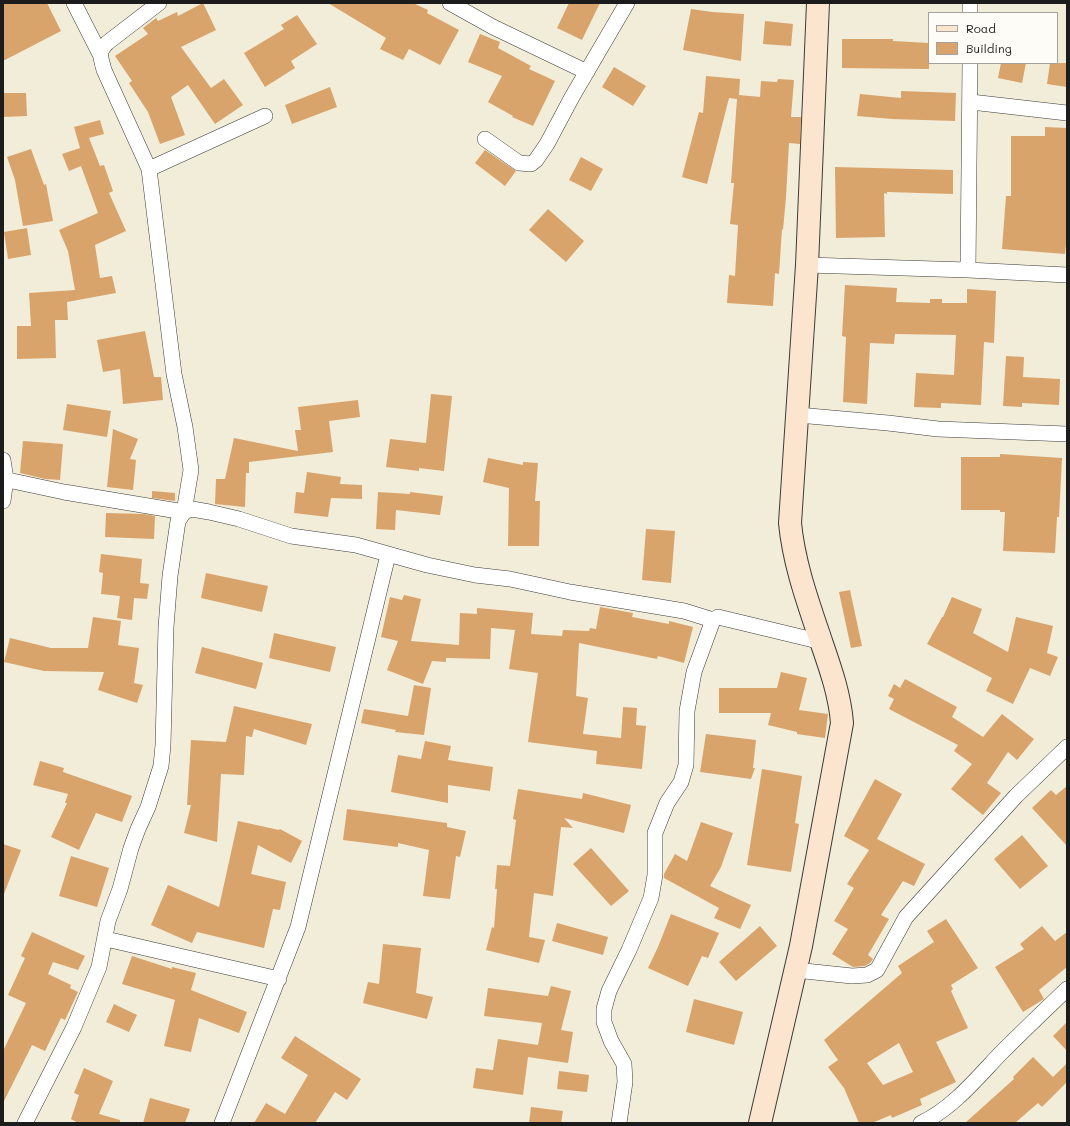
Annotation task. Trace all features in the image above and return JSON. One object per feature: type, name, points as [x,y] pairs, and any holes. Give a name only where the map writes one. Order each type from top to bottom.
[{"type":"street","points":[[24,1123],[77,1020],[99,967],[106,939],[108,921],[120,889],[131,848],[148,807],[161,766],[166,627],[170,576],[178,520],[184,512],[191,470],[185,427],[174,374],[149,169],[104,70],[100,54],[74,3]]},
{"type":"street","points":[[100,54],[101,49],[107,43],[159,3]]},
{"type":"street","points":[[450,3],[493,27],[587,72]]},
{"type":"street","points":[[485,139],[519,163],[531,164],[536,160],[547,144],[627,3]]},
{"type":"street","points":[[760,1123],[795,970],[842,723],[840,705],[831,672],[806,598],[792,542],[790,523],[807,265],[818,3]]},
{"type":"street","points":[[968,270],[971,102],[970,64]]},
{"type":"street","points":[[971,102],[1067,113]]},
{"type":"street","points":[[149,169],[265,116]]},
{"type":"street","points":[[807,265],[1067,275]]},
{"type":"street","points":[[798,415],[888,423],[938,430],[1067,434]]},
{"type":"street","points":[[3,460],[3,501]]},
{"type":"street","points":[[4,479],[64,492],[184,512],[192,509],[209,512],[239,519],[291,536],[356,545],[427,565],[475,575],[510,579],[563,591],[684,611],[713,620]]},
{"type":"street","points":[[222,1123],[298,927],[388,555]]},
{"type":"street","points":[[618,1123],[625,1082],[624,1064],[611,1041],[604,1022],[604,1009],[609,991],[629,950],[651,898],[655,875],[655,832],[667,803],[681,782],[686,765],[687,711],[694,672],[713,620],[718,617],[822,642]]},
{"type":"street","points":[[795,970],[852,976],[867,975],[877,970],[906,917],[1016,796],[1067,747]]},
{"type":"street","points":[[106,939],[279,979]]},
{"type":"street","points":[[921,1123],[933,1118],[966,1090],[1030,1023],[1067,989]]},
{"type":"building","points":[[3,3],[47,3],[61,31],[3,61]]},
{"type":"building","points":[[203,3],[216,30],[181,47],[211,88],[224,79],[243,105],[215,124],[188,85],[171,97],[185,135],[160,144],[148,112],[129,83],[132,81],[115,56],[148,34],[143,28],[156,18],[158,21],[177,12],[178,16]]},
{"type":"building","points":[[328,3],[413,3],[428,10],[427,13],[459,30],[440,65],[409,49],[403,60],[380,49],[386,38]]},
{"type":"building","points":[[569,3],[600,3],[582,40],[557,28]]},
{"type":"building","points":[[691,9],[744,14],[741,61],[683,50]]},
{"type":"building","points":[[297,15],[317,44],[291,61],[295,68],[265,87],[244,53],[284,29],[281,25]]},
{"type":"building","points":[[765,21],[793,24],[791,46],[763,44]]},
{"type":"building","points":[[480,34],[500,42],[498,48],[531,66],[529,69],[555,81],[533,126],[512,117],[513,116],[488,102],[502,76],[468,62]]},
{"type":"building","points":[[842,39],[893,39],[893,41],[928,43],[929,69],[842,68]]},
{"type":"building","points":[[1067,63],[1067,87],[1047,84],[1050,64]]},
{"type":"building","points":[[1001,64],[1026,64],[1022,83],[998,78]]},
{"type":"building","points":[[614,67],[646,86],[633,106],[602,87]]},
{"type":"building","points":[[706,76],[740,79],[739,95],[760,97],[761,81],[777,82],[778,79],[794,80],[791,117],[801,117],[800,144],[789,143],[779,274],[775,273],[773,306],[727,303],[729,275],[735,276],[738,225],[730,224],[734,183],[731,183],[737,99],[729,98],[707,184],[682,177],[699,112],[703,113]]},
{"type":"building","points":[[330,87],[337,107],[292,124],[285,105]]},
{"type":"building","points":[[901,91],[956,93],[955,121],[892,119],[857,116],[860,94],[901,98]]},
{"type":"building","points":[[3,93],[26,93],[27,116],[3,117]]},
{"type":"building","points":[[100,120],[104,134],[89,138],[100,166],[104,165],[113,191],[109,193],[126,231],[95,245],[100,278],[112,276],[116,293],[67,302],[68,320],[55,320],[56,358],[17,359],[17,326],[31,326],[29,293],[75,290],[68,251],[59,230],[98,213],[81,166],[69,171],[62,154],[80,148],[74,127]]},
{"type":"building","points":[[1045,127],[1067,128],[1067,235],[1065,254],[1002,249],[1006,196],[1011,196],[1011,136],[1045,136]]},
{"type":"building","points":[[31,149],[44,185],[46,184],[53,221],[23,226],[15,180],[7,157]]},
{"type":"building","points":[[485,150],[516,171],[505,186],[475,163]]},
{"type":"building","points":[[581,157],[603,169],[591,191],[569,180]]},
{"type":"building","points":[[835,167],[953,170],[953,194],[884,193],[885,237],[836,238]]},
{"type":"building","points":[[548,209],[584,241],[566,262],[529,230]]},
{"type":"building","points":[[27,228],[31,255],[8,259],[4,232]]},
{"type":"building","points":[[845,285],[897,288],[896,302],[930,303],[930,299],[942,299],[942,303],[967,303],[967,289],[996,291],[994,343],[984,342],[981,405],[941,403],[941,408],[914,407],[916,373],[954,375],[956,335],[895,334],[894,344],[870,343],[867,404],[843,402],[846,337],[842,336]]},
{"type":"building","points":[[145,331],[154,377],[161,377],[163,400],[123,404],[120,369],[103,372],[97,340]]},
{"type":"building","points":[[1006,356],[1024,357],[1023,377],[1060,379],[1059,405],[1022,403],[1022,407],[1003,406]]},
{"type":"building","points":[[431,394],[452,396],[444,471],[419,468],[419,471],[386,467],[390,439],[426,443]]},
{"type":"building","points":[[358,400],[360,417],[329,421],[333,452],[249,462],[249,473],[246,473],[245,507],[215,504],[216,479],[225,479],[234,438],[298,451],[295,430],[301,430],[298,407]]},
{"type":"building","points":[[67,404],[111,411],[107,437],[63,430]]},
{"type":"building","points":[[113,429],[138,439],[130,459],[136,460],[133,490],[107,487]]},
{"type":"building","points":[[23,441],[63,444],[60,480],[45,479],[20,473]]},
{"type":"building","points":[[1000,454],[1062,458],[1059,517],[1057,517],[1055,553],[1003,551],[1005,512],[1000,512],[1000,510],[961,510],[961,457],[1000,457]]},
{"type":"building","points":[[488,458],[523,465],[523,462],[538,463],[535,501],[540,501],[539,546],[508,546],[509,488],[483,482]]},
{"type":"building","points":[[307,472],[341,477],[340,484],[362,485],[362,499],[331,498],[328,517],[294,513],[296,492],[304,493]]},
{"type":"building","points":[[152,491],[175,493],[175,501],[152,498]]},
{"type":"building","points":[[378,492],[410,494],[410,492],[443,496],[440,515],[396,510],[395,530],[376,529]]},
{"type":"building","points":[[106,513],[144,514],[155,516],[154,539],[105,537]]},
{"type":"building","points":[[646,529],[675,531],[671,583],[642,580]]},
{"type":"building","points":[[101,554],[142,559],[140,583],[149,584],[147,599],[134,598],[132,620],[117,618],[120,596],[101,594],[103,573],[99,572]]},
{"type":"building","points":[[206,573],[268,586],[262,612],[201,598]]},
{"type":"building","points":[[850,590],[862,646],[851,648],[839,592]]},
{"type":"building","points":[[404,595],[421,599],[411,641],[459,645],[460,613],[477,614],[477,608],[533,613],[531,634],[562,636],[563,630],[589,631],[590,628],[596,629],[600,607],[633,613],[632,617],[669,624],[669,621],[693,627],[684,663],[658,656],[657,659],[579,643],[576,696],[588,698],[583,734],[621,738],[623,707],[637,708],[636,725],[646,726],[642,769],[596,764],[597,751],[528,742],[538,673],[509,669],[515,630],[491,628],[490,659],[446,658],[446,662],[432,661],[423,684],[387,670],[398,641],[381,637],[390,597],[402,600]]},
{"type":"building","points":[[952,597],[982,609],[973,633],[1008,652],[1016,617],[1053,626],[1047,653],[1058,657],[1050,676],[1030,668],[1013,704],[986,691],[992,678],[927,644],[943,617]]},
{"type":"building","points":[[93,617],[121,621],[118,645],[139,648],[134,683],[143,685],[137,703],[98,690],[104,672],[44,671],[4,662],[10,638],[51,648],[88,648]]},
{"type":"building","points":[[274,633],[336,647],[330,672],[269,658]]},
{"type":"building","points":[[202,647],[263,663],[256,689],[195,673]]},
{"type":"building","points":[[781,672],[807,678],[799,710],[828,714],[825,738],[797,734],[797,732],[768,725],[771,713],[719,713],[719,688],[777,688]]},
{"type":"building","points":[[905,679],[957,707],[952,717],[983,737],[1002,714],[1034,739],[1017,760],[1008,752],[987,783],[1001,793],[983,815],[951,789],[972,764],[954,751],[958,745],[889,709],[894,699],[888,696],[894,684],[900,688]]},
{"type":"building","points":[[414,685],[431,688],[424,735],[395,732],[396,730],[361,723],[364,709],[408,716]]},
{"type":"building","points":[[234,706],[312,724],[306,745],[254,729],[252,737],[246,736],[244,775],[221,774],[217,842],[184,833],[191,805],[187,805],[191,740],[226,742]]},
{"type":"building","points":[[706,734],[756,740],[753,768],[755,768],[751,779],[700,772]]},
{"type":"building","points":[[425,741],[451,746],[448,760],[493,767],[490,791],[448,785],[448,803],[391,792],[398,755],[421,759]]},
{"type":"building","points":[[40,761],[64,768],[63,772],[132,796],[122,822],[96,813],[79,850],[51,837],[67,803],[65,803],[68,794],[33,785]]},
{"type":"building","points":[[762,769],[802,776],[795,823],[799,824],[791,872],[747,865]]},
{"type":"building","points":[[875,779],[902,794],[877,839],[925,864],[914,886],[903,881],[881,915],[889,919],[868,955],[873,959],[865,966],[853,967],[832,954],[848,929],[834,921],[854,888],[847,884],[869,850],[844,836]]},
{"type":"building","points":[[1067,786],[1067,846],[1032,808],[1051,790],[1056,795]]},
{"type":"building","points":[[518,789],[582,799],[583,793],[631,805],[624,833],[564,818],[573,828],[561,827],[553,896],[534,893],[529,937],[545,940],[539,963],[486,950],[492,927],[494,928],[497,865],[510,866],[516,820],[513,819]]},
{"type":"building","points":[[347,809],[447,823],[447,827],[466,831],[460,857],[456,856],[450,899],[423,896],[429,850],[398,843],[398,847],[343,840]]},
{"type":"building","points":[[238,821],[280,829],[302,841],[291,863],[258,845],[251,874],[286,882],[280,910],[273,909],[264,948],[197,932],[192,943],[151,925],[168,885],[219,907]]},
{"type":"building","points":[[701,822],[733,833],[721,867],[710,886],[751,905],[740,929],[714,918],[719,908],[664,878],[664,874],[675,854],[687,861]]},
{"type":"building","points":[[1022,835],[1048,866],[1020,889],[994,859]]},
{"type":"building","points":[[3,844],[21,850],[4,894],[3,894]]},
{"type":"building","points":[[591,848],[629,891],[611,906],[573,864]]},
{"type":"building","points":[[71,856],[109,868],[97,907],[59,896]]},
{"type":"building","points":[[671,914],[719,933],[708,958],[702,956],[688,986],[648,968]]},
{"type":"building","points":[[946,919],[978,968],[951,985],[953,989],[951,991],[968,1028],[936,1042],[956,1082],[920,1099],[922,1105],[892,1118],[891,1115],[872,1123],[859,1123],[844,1088],[828,1067],[838,1060],[824,1040],[902,973],[898,966],[934,942],[927,931]],"holes":[[[899,1043],[913,1072],[883,1085],[867,1063]]]},
{"type":"building","points":[[557,923],[608,937],[603,955],[552,941]]},
{"type":"building","points":[[760,926],[777,946],[736,981],[719,962]]},
{"type":"building","points":[[1042,926],[1055,941],[1067,932],[1067,967],[1039,990],[1044,999],[1023,1012],[995,967],[1024,949],[1020,944]]},
{"type":"building","points":[[32,932],[85,956],[78,970],[53,962],[48,974],[71,985],[70,988],[78,992],[65,1020],[61,1018],[45,1051],[32,1045],[3,1103],[3,1051],[26,1003],[8,995],[25,958],[21,956]]},
{"type":"building","points":[[383,944],[421,948],[416,993],[433,997],[427,1019],[363,1003],[368,982],[379,984]]},
{"type":"building","points":[[132,956],[172,969],[172,967],[196,973],[191,990],[247,1012],[239,1033],[199,1018],[191,1052],[164,1046],[175,1000],[122,984]]},
{"type":"building","points":[[551,986],[571,991],[561,1030],[573,1032],[568,1063],[528,1057],[523,1095],[473,1088],[476,1068],[493,1070],[498,1039],[538,1045],[542,1023],[484,1016],[488,988],[548,996]]},
{"type":"building","points":[[694,999],[743,1012],[734,1045],[686,1032]]},
{"type":"building","points":[[114,1004],[137,1015],[129,1032],[106,1022]]},
{"type":"building","points":[[1067,1022],[1067,1051],[1053,1036]]},
{"type":"building","points":[[295,1036],[361,1079],[347,1100],[335,1092],[315,1123],[254,1123],[266,1103],[285,1114],[308,1075],[281,1058]]},
{"type":"building","points":[[1033,1057],[1053,1077],[1067,1063],[1067,1082],[1042,1107],[1038,1103],[1015,1123],[965,1123],[1014,1079],[1013,1077]]},
{"type":"building","points":[[84,1068],[113,1081],[99,1114],[120,1120],[120,1123],[78,1123],[71,1119],[79,1095],[74,1093]]},
{"type":"building","points":[[559,1071],[589,1075],[587,1092],[557,1089]]},
{"type":"building","points":[[150,1098],[190,1109],[185,1123],[143,1123]]},
{"type":"building","points":[[531,1107],[563,1111],[561,1123],[529,1123]]}]
